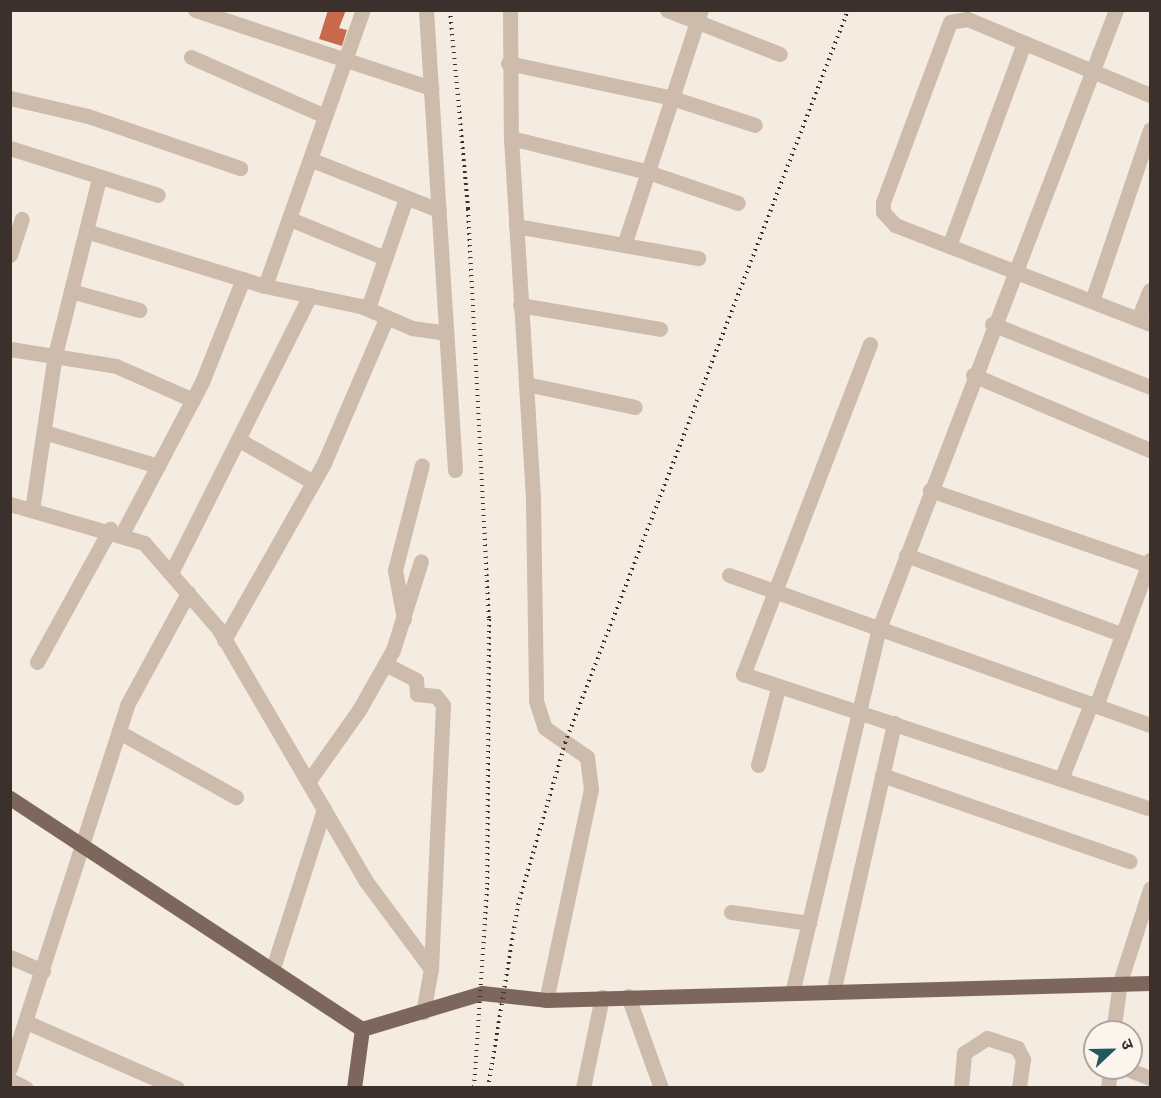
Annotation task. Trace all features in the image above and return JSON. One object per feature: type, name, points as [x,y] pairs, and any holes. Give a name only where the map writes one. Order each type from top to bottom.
[{"type":"main road","points":[[10,798],[273,968],[348,1025],[362,1029],[482,993],[546,1000],[793,989],[1150,983]]},
{"type":"main road","points":[[355,1080],[362,1029]]},
{"type":"street","points":[[195,10],[431,88]]},
{"type":"street","points":[[266,285],[312,160],[342,59],[363,10]]},
{"type":"street","points":[[426,10],[455,470]]},
{"type":"street","points":[[510,10],[508,63],[526,384],[536,701],[545,728],[587,757],[591,789],[546,1000]]},
{"type":"street","points":[[667,10],[699,18],[780,54]]},
{"type":"street","points":[[793,989],[878,631],[1012,270],[1116,10]]},
{"type":"street","points":[[624,245],[699,18]]},
{"type":"street","points":[[1150,94],[968,20],[950,22],[944,30],[883,202],[883,212],[895,225],[1144,322],[1150,290]]},
{"type":"street","points":[[949,246],[1024,43]]},
{"type":"street","points":[[191,57],[325,116]]},
{"type":"street","points":[[508,63],[672,98],[754,125]]},
{"type":"street","points":[[10,98],[88,116],[240,168]]},
{"type":"street","points":[[1092,301],[1150,130]]},
{"type":"street","points":[[511,138],[648,172],[738,203]]},
{"type":"street","points":[[10,148],[158,195]]},
{"type":"street","points":[[312,160],[438,210]]},
{"type":"street","points":[[32,510],[55,355],[99,178]]},
{"type":"street","points":[[368,308],[406,198]]},
{"type":"street","points":[[10,255],[22,219]]},
{"type":"street","points":[[290,219],[385,258]]},
{"type":"street","points":[[516,226],[698,258]]},
{"type":"street","points":[[86,231],[243,279],[368,308],[387,317],[446,333]]},
{"type":"street","points":[[37,662],[158,466],[193,400],[243,279]]},
{"type":"street","points":[[71,291],[139,310]]},
{"type":"street","points":[[171,573],[240,441],[310,295]]},
{"type":"street","points":[[520,305],[660,329]]},
{"type":"street","points":[[224,640],[313,482],[387,317]]},
{"type":"street","points":[[992,324],[1150,387]]},
{"type":"street","points":[[870,344],[742,669],[746,678],[859,711],[1147,808]]},
{"type":"street","points":[[10,349],[116,366],[193,400]]},
{"type":"street","points":[[973,375],[1150,450]]},
{"type":"street","points":[[526,384],[636,407]]},
{"type":"street","points":[[44,432],[158,466]]},
{"type":"street","points":[[240,441],[313,482]]},
{"type":"street","points":[[405,620],[395,570],[422,465]]},
{"type":"street","points":[[930,490],[1149,563],[1123,635],[1061,780]]},
{"type":"street","points":[[10,504],[116,531],[144,543],[188,593],[224,640],[371,889],[430,969]]},
{"type":"street","points":[[906,555],[1123,635]]},
{"type":"street","points":[[308,782],[385,664],[405,620],[421,561]]},
{"type":"street","points":[[729,575],[878,631],[1150,725]]},
{"type":"street","points":[[10,1068],[19,1030],[43,971],[119,732],[140,676],[188,593]]},
{"type":"street","points":[[385,664],[416,680],[417,694],[443,702],[430,969],[423,1012]]},
{"type":"street","points":[[758,765],[778,688]]},
{"type":"street","points":[[834,988],[894,723]]},
{"type":"street","points":[[119,732],[236,797]]},
{"type":"street","points":[[882,775],[1129,861]]},
{"type":"street","points":[[273,968],[324,809]]},
{"type":"street","points":[[1115,1020],[1120,982],[1150,889]]},
{"type":"street","points":[[731,912],[809,923]]},
{"type":"street","points":[[10,957],[43,971]]},
{"type":"street","points":[[628,996],[661,1088]]},
{"type":"street","points":[[583,1088],[602,997]]},
{"type":"street","points":[[19,1030],[177,1088]]},
{"type":"street","points":[[961,1088],[964,1053],[987,1038],[1017,1048],[1023,1059],[1019,1088]]},
{"type":"street","points":[[10,1080],[26,1088]]},
{"type":"street","points":[[345,1088],[355,1080]]},
{"type":"building","points":[[328,10],[346,10],[339,28],[347,30],[342,46],[319,39]]},
{"type":"railway","points":[[450,10],[468,209],[489,619],[487,888],[474,1088]]},
{"type":"railway","points":[[488,1088],[518,905],[565,743],[848,10]]}]
